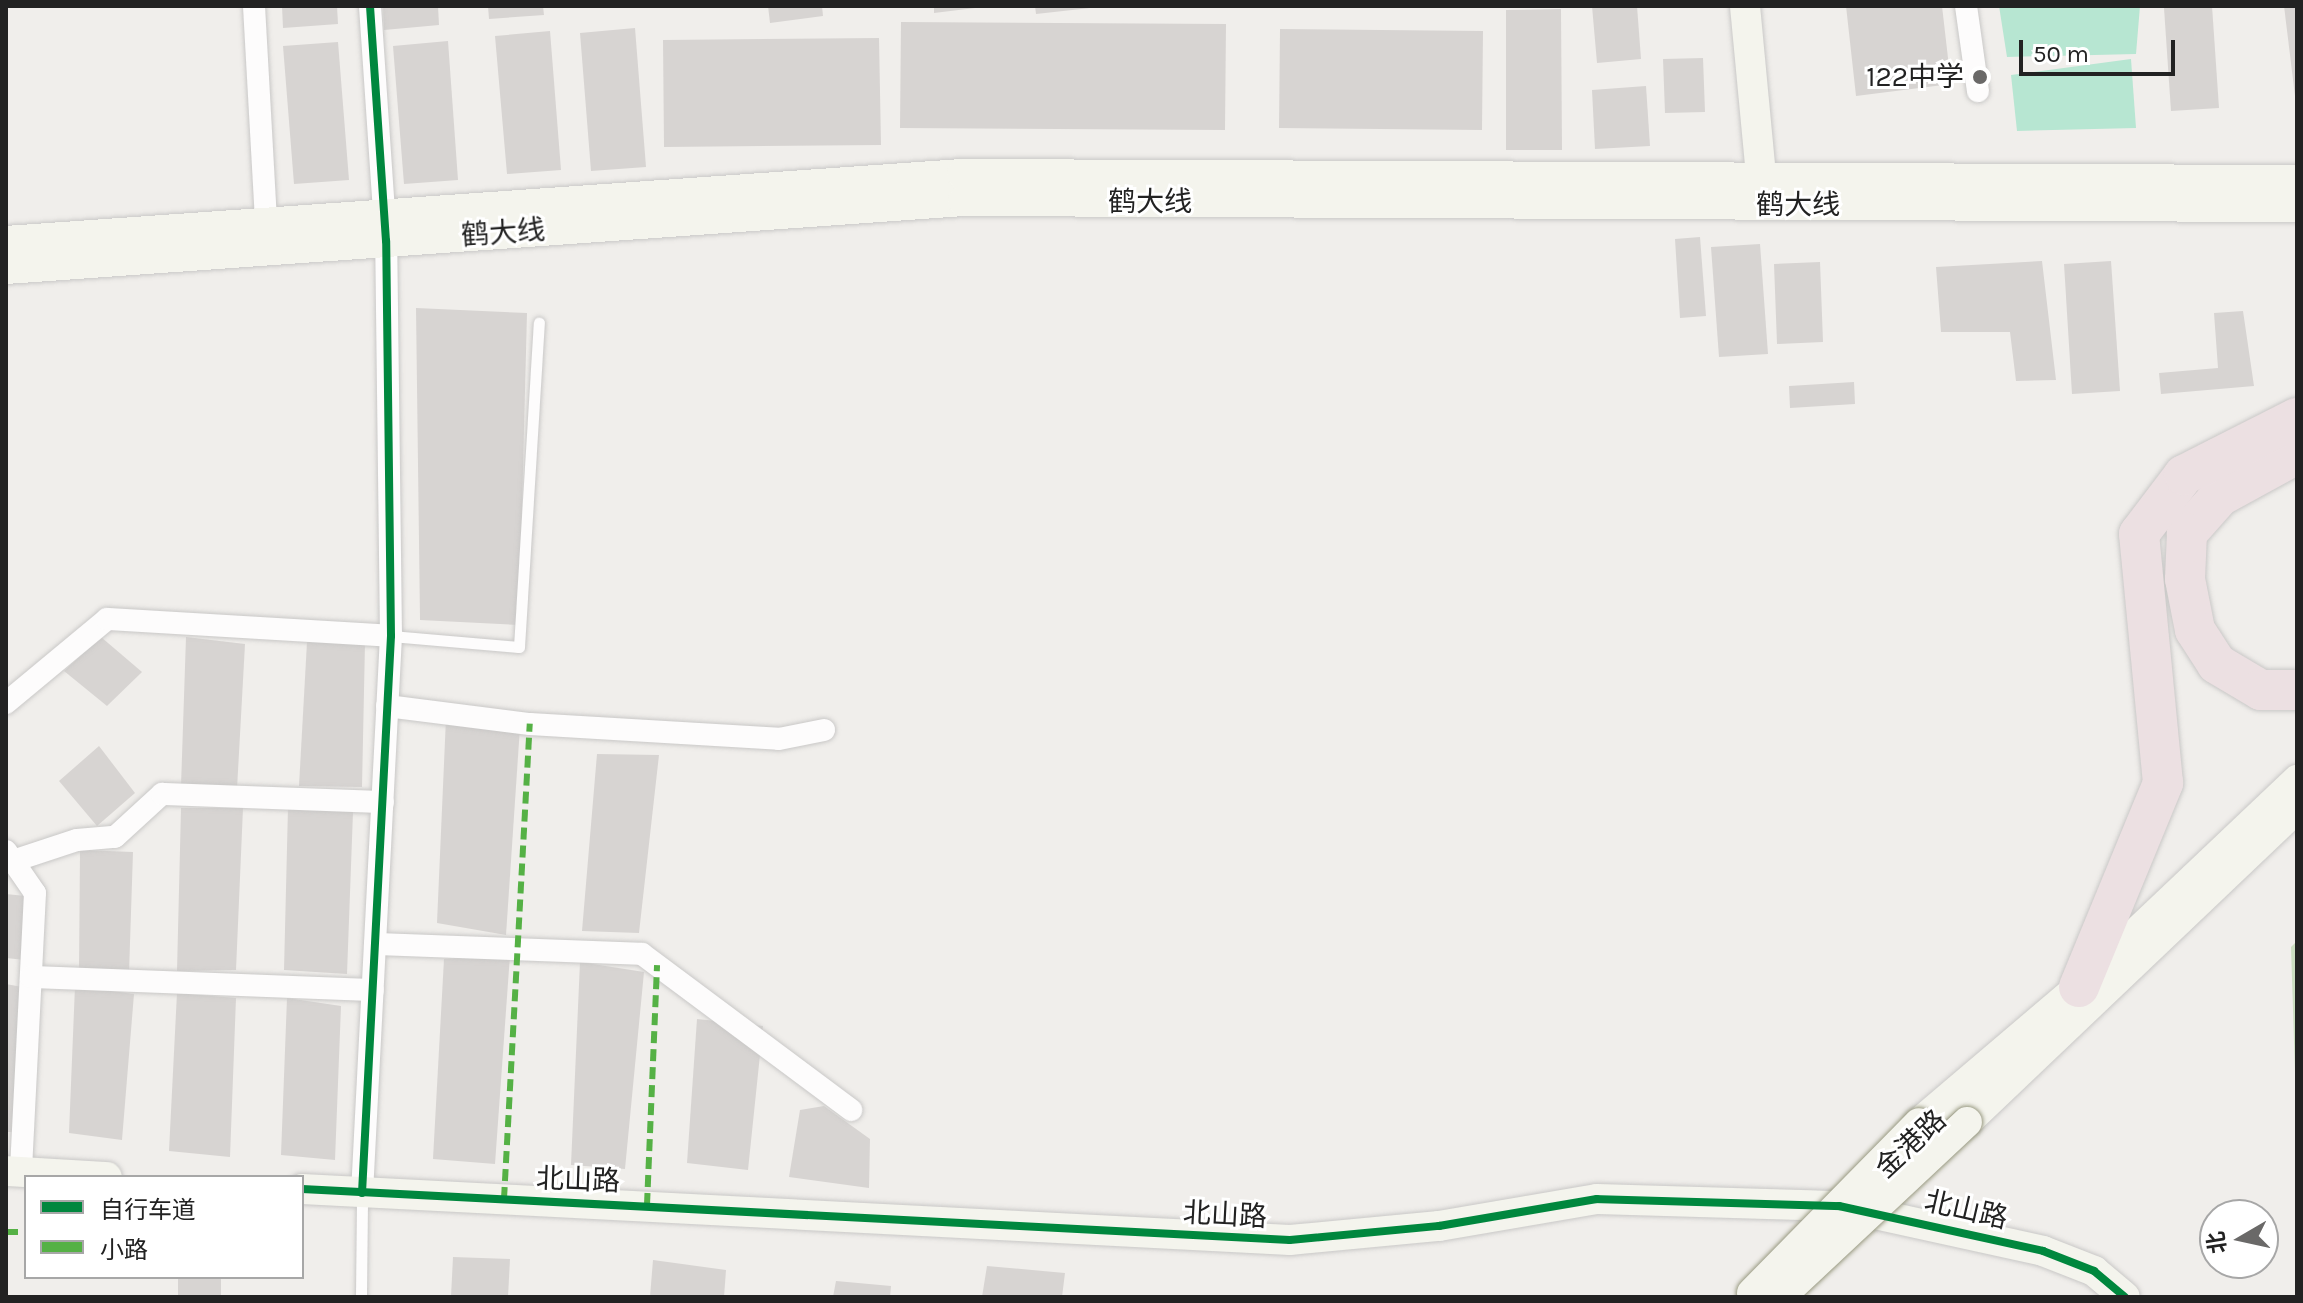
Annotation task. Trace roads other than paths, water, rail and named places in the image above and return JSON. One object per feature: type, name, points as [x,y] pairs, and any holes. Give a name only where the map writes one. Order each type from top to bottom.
[{"type":"highway","points":[[2079,987],[2163,783],[2139,534],[2184,475],[2297,418]]},
{"type":"highway","points":[[2297,454],[2220,496],[2187,533],[2185,579],[2195,630],[2217,664],[2261,690],[2297,690]]},
{"type":"main road","points":[[1745,6],[1763,191]]},
{"type":"main road","name":"鹤大线","points":[[6,269],[385,228],[962,174],[1763,191],[2297,207]]},
{"type":"main road","name":"鹤大线","points":[[1763,191],[2297,180]]},
{"type":"main road","name":"鹤大线","points":[[6,241],[266,222],[385,228]]},
{"type":"main road","name":"金港路","points":[[1760,1296],[1919,1123],[2079,987],[2297,780]]},
{"type":"main road","name":"金港路","points":[[1760,1296],[1967,1122],[2297,808]]},
{"type":"main road","points":[[13,1171],[76,1175]]},
{"type":"main road","name":"北山路","points":[[304,1189],[1290,1240],[1439,1226],[1597,1199],[1839,1206],[2043,1251],[2094,1271],[2125,1297]]},
{"type":"street","points":[[254,6],[266,222]]},
{"type":"street","points":[[362,1193],[391,636],[385,228],[370,6]]},
{"type":"street","points":[[1966,6],[1978,91]]},
{"type":"street","points":[[6,703],[107,619],[391,636]]},
{"type":"street","points":[[387,706],[530,724],[779,739],[824,730]]},
{"type":"street","points":[[13,1171],[31,977],[35,893],[9,856],[77,840],[115,837],[162,794],[383,802]]},
{"type":"street","points":[[375,944],[642,954],[851,1110]]},
{"type":"street","points":[[31,977],[373,990]]},
{"type":"lane","points":[[391,636],[519,647],[539,323]]},
{"type":"lane","points":[[361,1297],[362,1193]]},
{"type":"place","name":"122中学","points":[[1980,77]]}]
